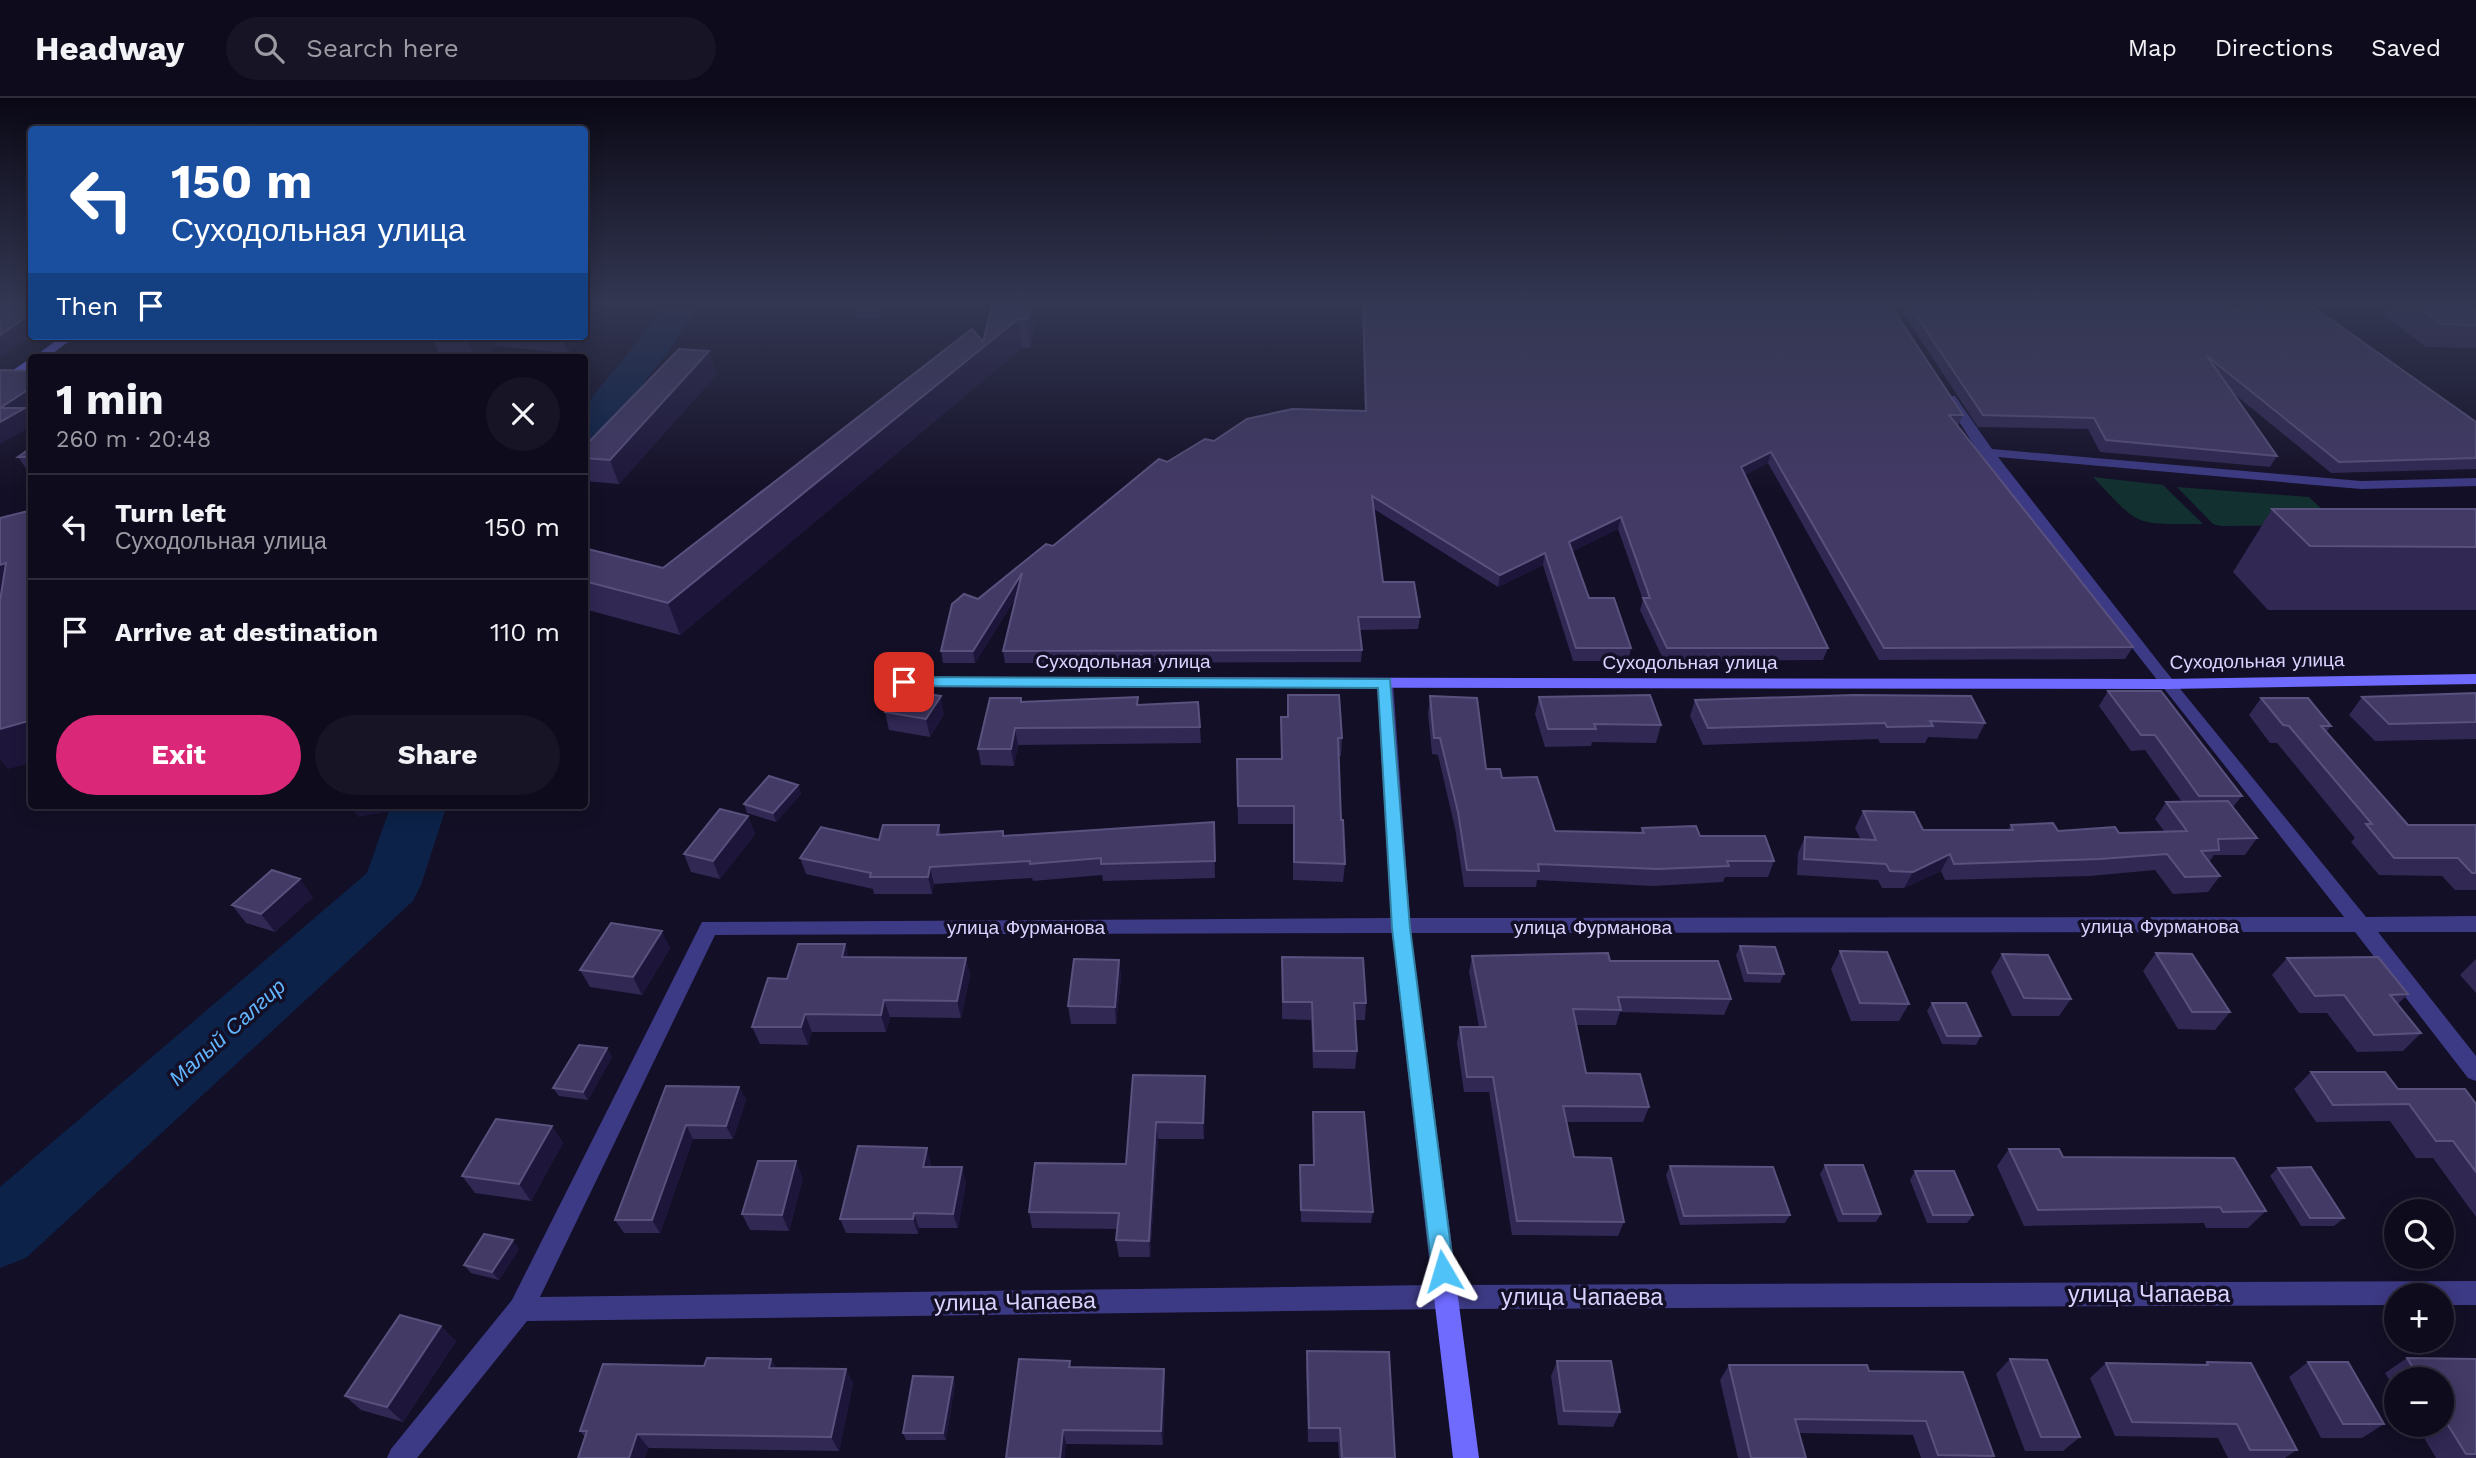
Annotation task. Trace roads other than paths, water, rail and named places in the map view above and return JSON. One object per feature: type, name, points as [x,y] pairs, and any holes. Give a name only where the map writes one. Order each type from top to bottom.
[{"type":"street","points":[[0,384],[28,366]]},
{"type":"street","points":[[1940,383],[1985,452],[2167,684],[2365,926],[2476,1072]]},
{"type":"street","points":[[1985,452],[2361,485],[2476,482]]},
{"type":"street","name":"Суходольная улица","points":[[904,682],[2167,684],[2476,679]]},
{"type":"street","points":[[1385,683],[1401,928],[1466,1458]]},
{"type":"street","name":"улица Фурманова","points":[[521,1309],[709,927],[1401,928],[2476,924]]},
{"type":"street","name":"улица Чапаева","points":[[521,1309],[1446,1297],[2476,1293]]},
{"type":"street","points":[[400,1458],[521,1309]]},
{"type":"waterway","name":"Малый Салгир","points":[[588,429],[638,365]]},
{"type":"waterway","name":"Малый Салгир","points":[[0,1234],[392,885],[418,809]]}]
